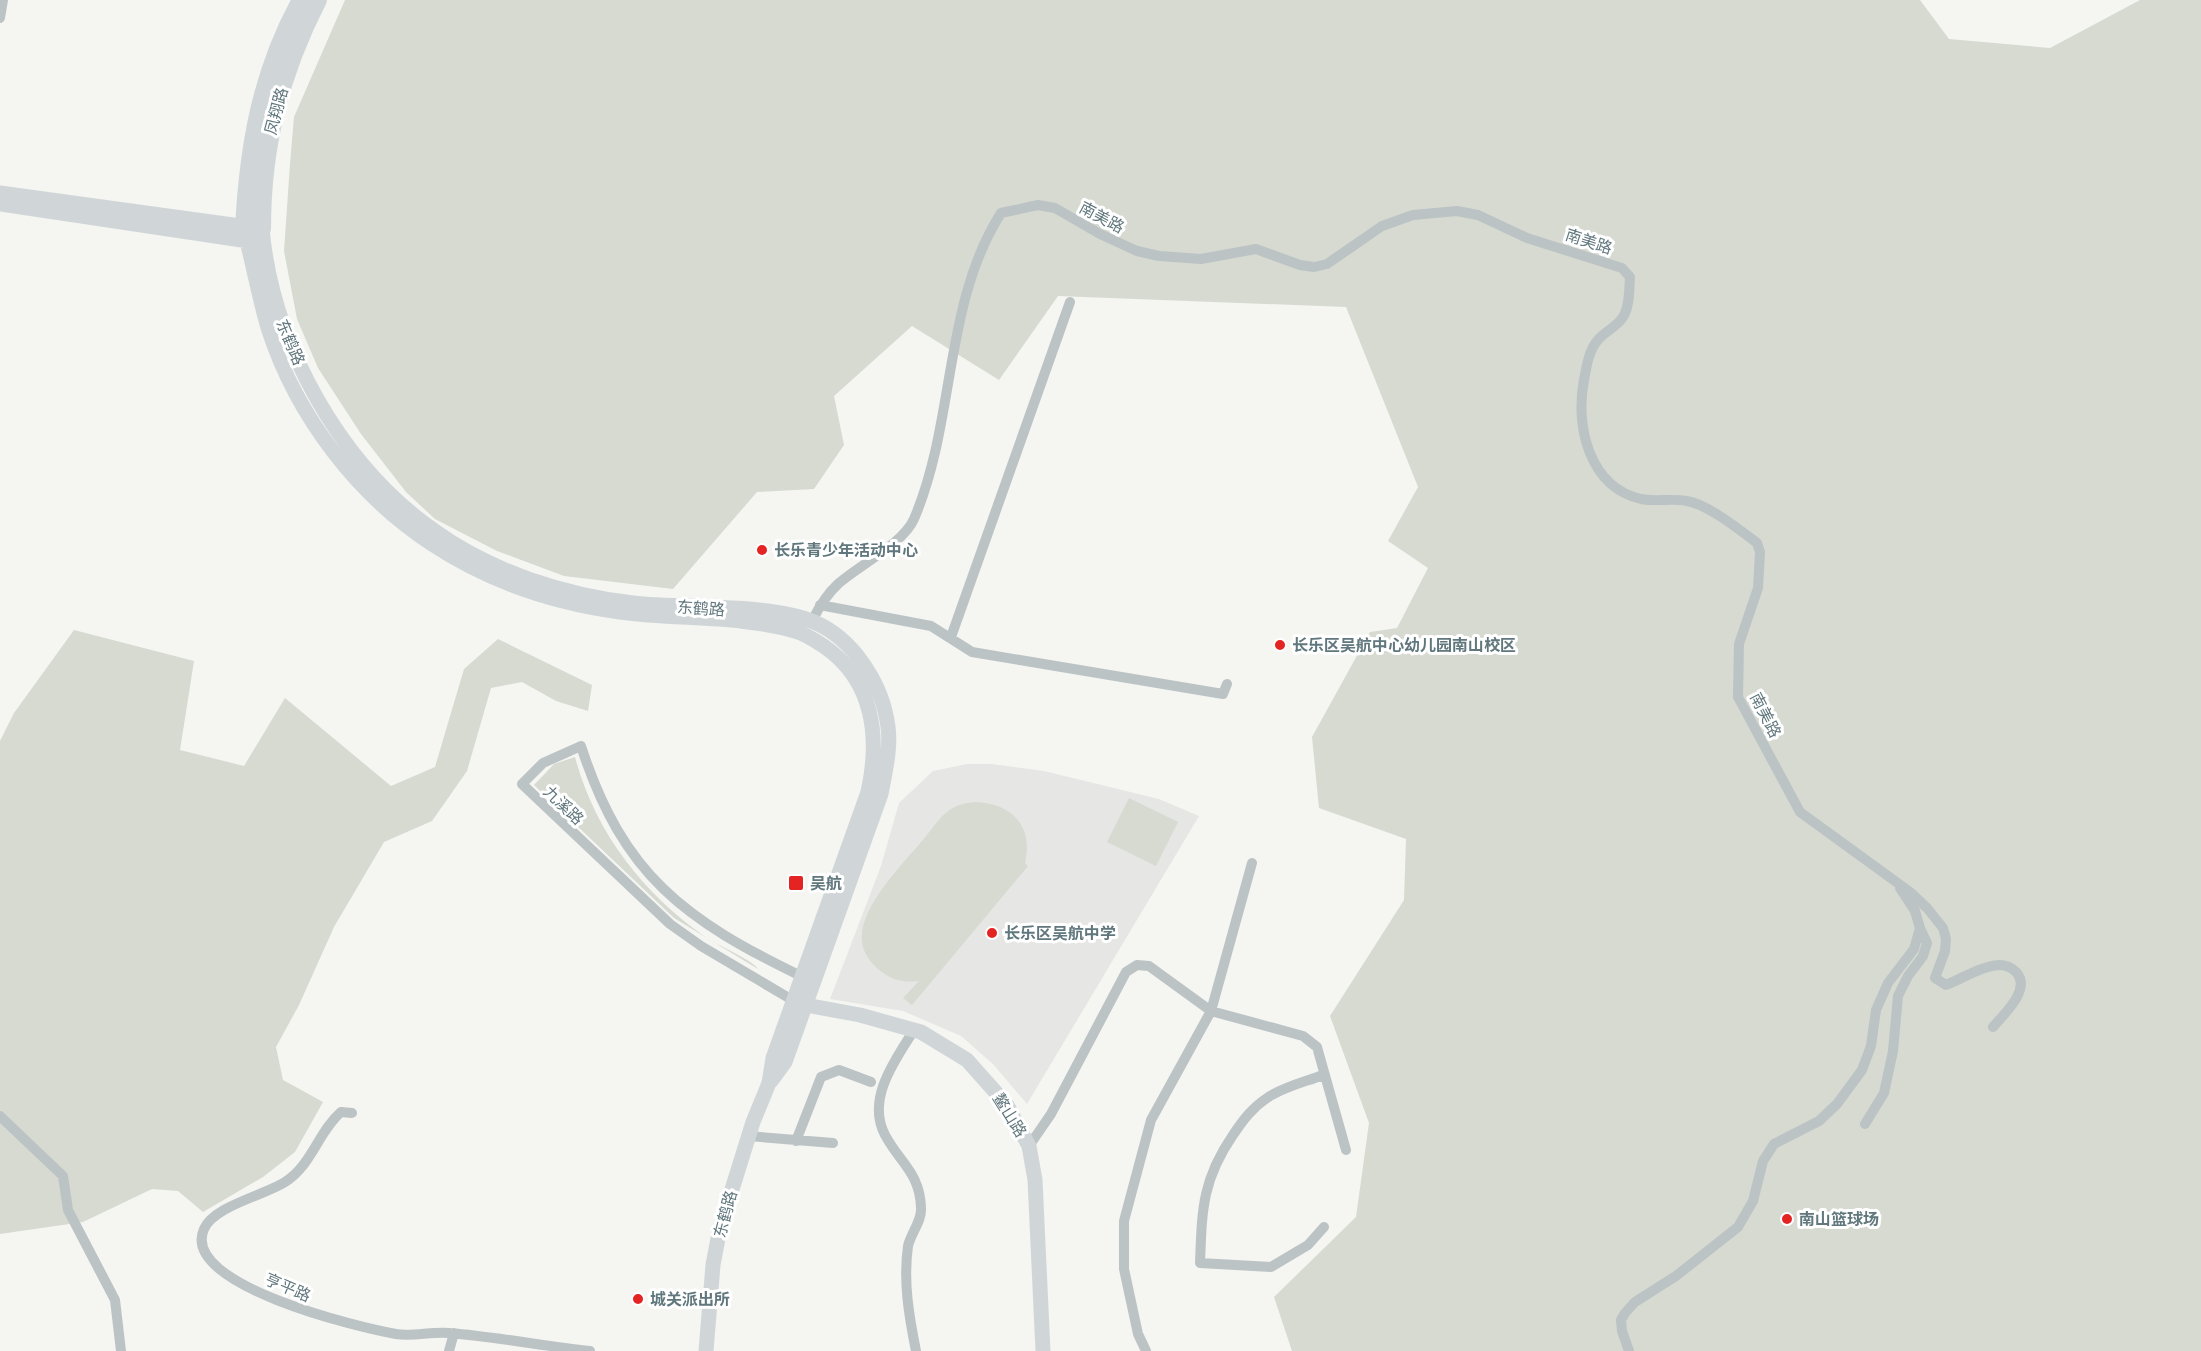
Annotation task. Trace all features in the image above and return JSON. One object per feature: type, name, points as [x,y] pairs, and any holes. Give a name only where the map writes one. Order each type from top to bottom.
[{"type":"main road","name":"凤翔路","points":[[254,236],[248,166],[257,111],[268,75],[301,0]]},
{"type":"main road","name":"凤翔路","points":[[254,236],[270,128],[293,53],[318,0]]},
{"type":"main road","points":[[6,200],[254,236]]},
{"type":"main road","name":"东鹤路","points":[[254,236],[266,266],[278,313],[310,387],[332,421],[382,485],[437,533],[494,565],[577,593],[632,603],[783,614],[812,621],[842,640],[865,666],[882,703],[886,719],[888,759],[882,794],[800,1003],[785,1062],[769,1083],[748,1136],[725,1212],[715,1256],[706,1351]]},
{"type":"main road","name":"东鹤路","points":[[254,236],[270,332],[301,401],[348,470],[374,498],[432,544],[491,575],[556,600],[619,612],[730,620],[798,632],[836,655],[853,673],[869,703],[874,731],[873,767],[861,816],[803,977],[800,1003]]},
{"type":"main road","name":"鳌山路","points":[[800,1003],[860,1015],[914,1030],[943,1044],[966,1060],[989,1082],[1007,1105],[1029,1146],[1035,1180],[1042,1351]]},
{"type":"street","points":[[0,18],[3,0]]},
{"type":"street","name":"南美路","points":[[812,621],[820,605],[837,585],[896,539],[913,520],[933,454],[965,299],[992,228],[1001,213],[1038,205],[1055,208],[1100,234],[1137,251],[1159,256],[1201,259],[1256,249],[1300,265],[1314,267],[1327,264],[1382,226],[1413,215],[1457,211],[1478,215],[1527,238],[1622,268],[1630,277],[1623,318],[1594,345],[1588,359],[1583,385],[1582,414],[1590,457],[1600,472],[1614,486],[1628,494],[1641,499],[1688,501],[1706,509],[1756,543],[1760,552],[1758,588],[1739,644],[1738,697],[1800,812],[1895,882],[1927,908],[1943,928],[1946,939],[1935,978],[1939,982],[1947,985],[1990,967],[2001,965],[2012,967],[2019,975],[2022,986],[2012,1006],[1993,1027]]},
{"type":"street","points":[[951,637],[1070,302]]},
{"type":"street","points":[[820,605],[931,626],[972,652],[1223,694],[1227,684]]},
{"type":"street","name":"九溪路","points":[[800,1003],[701,946],[670,924],[522,784],[543,763],[581,747],[600,801],[616,831],[633,855],[665,891],[717,933],[803,977]]},
{"type":"street","points":[[1146,1351],[1138,1334],[1124,1269],[1124,1221],[1151,1120],[1211,1011],[1252,863]]},
{"type":"street","points":[[1865,1124],[1884,1093],[1893,1051],[1898,996],[1908,976],[1923,956],[1927,943],[1915,911],[1895,882]]},
{"type":"street","points":[[1629,1351],[1622,1331],[1621,1320],[1625,1313],[1635,1302],[1676,1275],[1738,1227],[1753,1201],[1762,1161],[1774,1144],[1819,1120],[1849,1090],[1862,1070],[1868,1054],[1876,1010],[1882,995],[1914,949],[1920,928]]},
{"type":"street","points":[[1029,1146],[1051,1114],[1126,972],[1137,965],[1149,966],[1211,1011],[1304,1036],[1317,1047],[1323,1075],[1346,1150]]},
{"type":"street","points":[[914,1030],[882,1086],[879,1112],[885,1135],[907,1163],[919,1186],[922,1211],[909,1245],[906,1303],[916,1351]]},
{"type":"street","points":[[796,1141],[821,1077],[839,1070],[871,1082]]},
{"type":"street","points":[[1323,1075],[1268,1097],[1247,1114],[1220,1153],[1206,1185],[1200,1263],[1271,1267],[1308,1245],[1324,1227]]},
{"type":"street","name":"亨平路","points":[[352,1113],[341,1112],[334,1118],[304,1166],[288,1180],[269,1192],[225,1209],[213,1218],[204,1228],[201,1240],[211,1263],[262,1294],[304,1311],[399,1335],[430,1331],[454,1333],[590,1351]]},
{"type":"street","points":[[0,1116],[63,1176],[68,1210],[115,1300],[121,1351]]},
{"type":"street","points":[[748,1136],[832,1143]]},
{"type":"street","points":[[449,1351],[454,1333]]},
{"type":"shaded area","points":[[345,0],[1920,0],[1949,39],[2050,48],[2140,0],[2201,0],[2201,1351],[1292,1351],[1274,1297],[1356,1217],[1369,1123],[1330,1016],[1404,900],[1406,839],[1319,808],[1312,737],[1370,632],[1397,628],[1428,568],[1388,541],[1418,487],[1346,307],[1058,296],[999,380],[912,326],[834,396],[844,445],[814,489],[757,492],[673,589],[564,576],[497,551],[435,519],[406,492],[361,434],[318,368],[297,319],[284,251],[294,117]]},
{"type":"shaded area","points":[[74,630],[194,661],[180,750],[244,766],[285,698],[391,786],[435,767],[464,669],[498,639],[592,685],[588,711],[556,701],[522,682],[491,688],[467,771],[432,821],[384,842],[334,927],[299,1005],[276,1047],[283,1080],[323,1102],[295,1152],[263,1177],[203,1212],[178,1191],[152,1189],[83,1222],[0,1234],[0,741],[14,713]]},
{"type":"shaded area","points":[[575,757],[595,810],[608,835],[624,858],[660,900],[709,939],[674,918],[534,785],[554,764]]},
{"type":"shaded area","name":"长乐区吴航中学","points":[[967,764],[992,764],[1044,771],[1159,799],[1199,816],[1027,1104],[993,1064],[961,1036],[903,1011],[830,999],[881,866],[899,803],[933,771]]},
{"type":"shaded area","points":[[1129,798],[1178,822],[1156,866],[1107,842]]},
{"type":"shaded area","points":[[975,802],[999,807],[1017,819],[1026,838],[1025,863],[1028,866],[912,1005],[903,998],[919,981],[908,982],[888,976],[870,960],[864,949],[863,929],[867,915],[883,888],[940,819],[956,806]]},
{"type":"shaded area","points":[[710,940],[749,961],[758,969]]},
{"type":"place","name":"长乐青少年活动中心","points":[[762,550]]},
{"type":"place","name":"长乐区吴航中心幼儿园南山校区","points":[[1280,645]]},
{"type":"place","name":"吴航","points":[[796,883]]},
{"type":"place","name":"长乐区吴航中学","points":[[992,933]]},
{"type":"place","name":"南山篮球场","points":[[1787,1219]]},
{"type":"place","name":"城关派出所","points":[[638,1299]]}]
